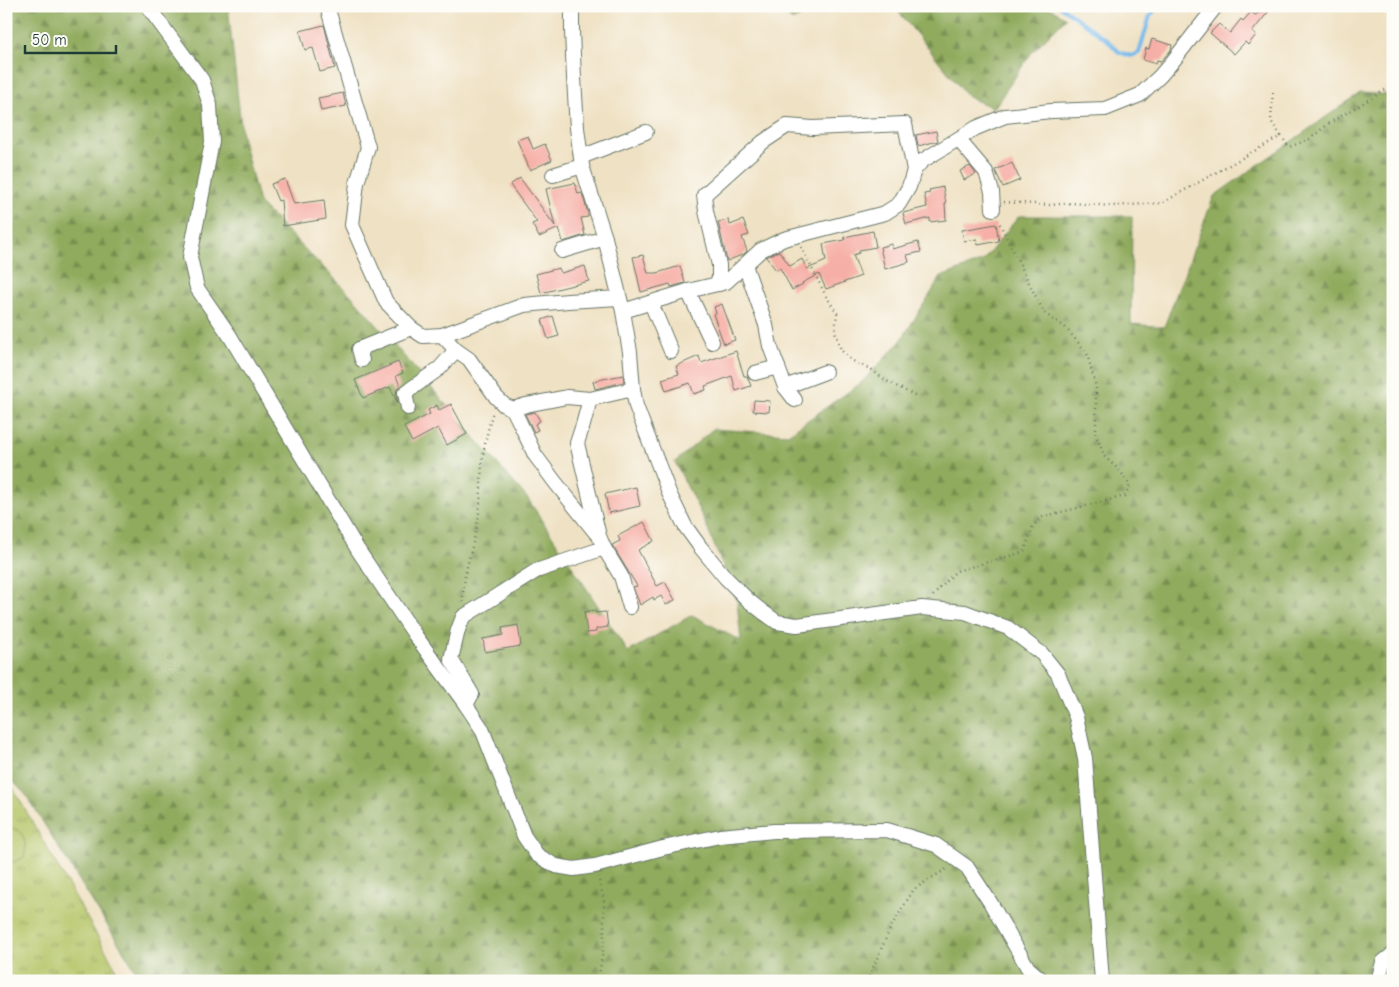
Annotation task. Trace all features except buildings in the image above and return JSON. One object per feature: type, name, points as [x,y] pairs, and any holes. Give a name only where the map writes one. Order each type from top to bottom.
[{"type":"street","points":[[149,6],[202,80],[210,105],[212,142],[190,257],[197,288],[230,336],[358,550],[415,635],[482,729],[524,836],[537,855],[556,866],[574,869],[595,866],[662,848],[720,836],[774,832],[887,830],[936,845],[967,867],[990,902],[1028,968],[1043,981]]},
{"type":"street","points":[[327,6],[368,147],[357,182],[352,225],[386,302],[411,328],[423,336],[442,335],[524,305],[568,301],[621,304],[651,302],[726,282],[761,250],[784,238],[885,213],[899,204],[909,187],[914,170],[922,161],[976,128],[1004,116],[1051,111],[1105,109],[1140,95],[1173,61],[1216,6]]},
{"type":"street","points":[[572,6],[574,78],[582,161],[605,238],[621,304],[630,352],[636,406],[670,495],[685,526],[725,577],[749,601],[777,622],[798,625],[922,608],[965,612],[1008,628],[1042,654],[1058,674],[1076,718],[1085,758],[1102,981]]},
{"type":"street","points":[[719,284],[719,265],[704,196],[763,142],[787,126],[813,128],[904,124],[914,170]]},
{"type":"street","points":[[553,175],[646,132]]},
{"type":"street","points":[[958,140],[986,172],[992,192],[993,209]]},
{"type":"street","points":[[562,251],[605,238]]},
{"type":"street","points":[[744,265],[766,325],[770,346],[785,387],[795,400]]},
{"type":"street","points":[[688,291],[712,342]]},
{"type":"street","points":[[651,302],[671,351]]},
{"type":"street","points":[[362,360],[359,349],[411,328]]},
{"type":"street","points":[[442,335],[456,350],[469,359],[496,397],[504,405],[512,409],[535,455],[601,542],[621,576],[630,607]]},
{"type":"street","points":[[408,408],[405,393],[440,368],[456,350]]},
{"type":"street","points":[[755,374],[778,367]]},
{"type":"street","points":[[785,387],[824,372]]},
{"type":"street","points":[[512,409],[526,404],[567,397],[590,399],[633,389]]},
{"type":"street","points":[[590,399],[577,442],[601,542]]},
{"type":"street","points":[[466,705],[472,694],[451,658],[463,617],[536,571],[601,542]]},
{"type":"street","points":[[1378,981],[1383,962],[1393,954]]},
{"type":"path","points":[[1273,90],[1271,121],[1288,147],[1310,139],[1328,124],[1385,90],[1393,88]]},
{"type":"path","points":[[922,608],[956,571],[1024,552],[1033,526],[1042,517],[1125,496],[1130,486],[1121,472],[1105,457],[1096,435],[1096,387],[1087,353],[1065,327],[1044,313],[993,209],[1002,201],[1050,205],[1072,203],[1112,206],[1162,203],[1281,136]]},
{"type":"path","points":[[796,236],[826,296],[838,313],[836,331],[841,350],[851,360],[872,370],[885,380],[916,397]]},
{"type":"path","points":[[463,617],[462,590],[476,534],[483,456],[496,397]]},
{"type":"path","points":[[867,981],[891,927],[914,889],[959,861]]},
{"type":"path","points":[[595,866],[604,900],[604,945],[598,981]]},
{"type":"green space","points":[[6,6],[228,6],[242,136],[259,203],[350,294],[528,499],[628,652],[692,615],[741,641],[737,601],[704,520],[675,462],[713,429],[788,434],[861,383],[900,342],[941,277],[983,261],[1019,216],[1132,216],[1131,324],[1164,327],[1214,196],[1360,93],[1393,95],[1393,936],[1372,961],[1366,981],[142,981],[26,795],[6,774]]},
{"type":"green space","points":[[780,6],[822,6],[792,21]]},
{"type":"green space","points":[[894,6],[1039,6],[1052,9],[1066,18],[1032,52],[994,108],[968,97]]},
{"type":"green space","points":[[6,776],[123,981],[6,981]]},
{"type":"green space","points":[[6,827],[21,833],[25,842],[24,857],[13,862],[6,862]]},
{"type":"waterway","points":[[1060,6],[1107,40],[1119,52],[1131,56],[1139,53],[1150,16],[1158,6]]}]
